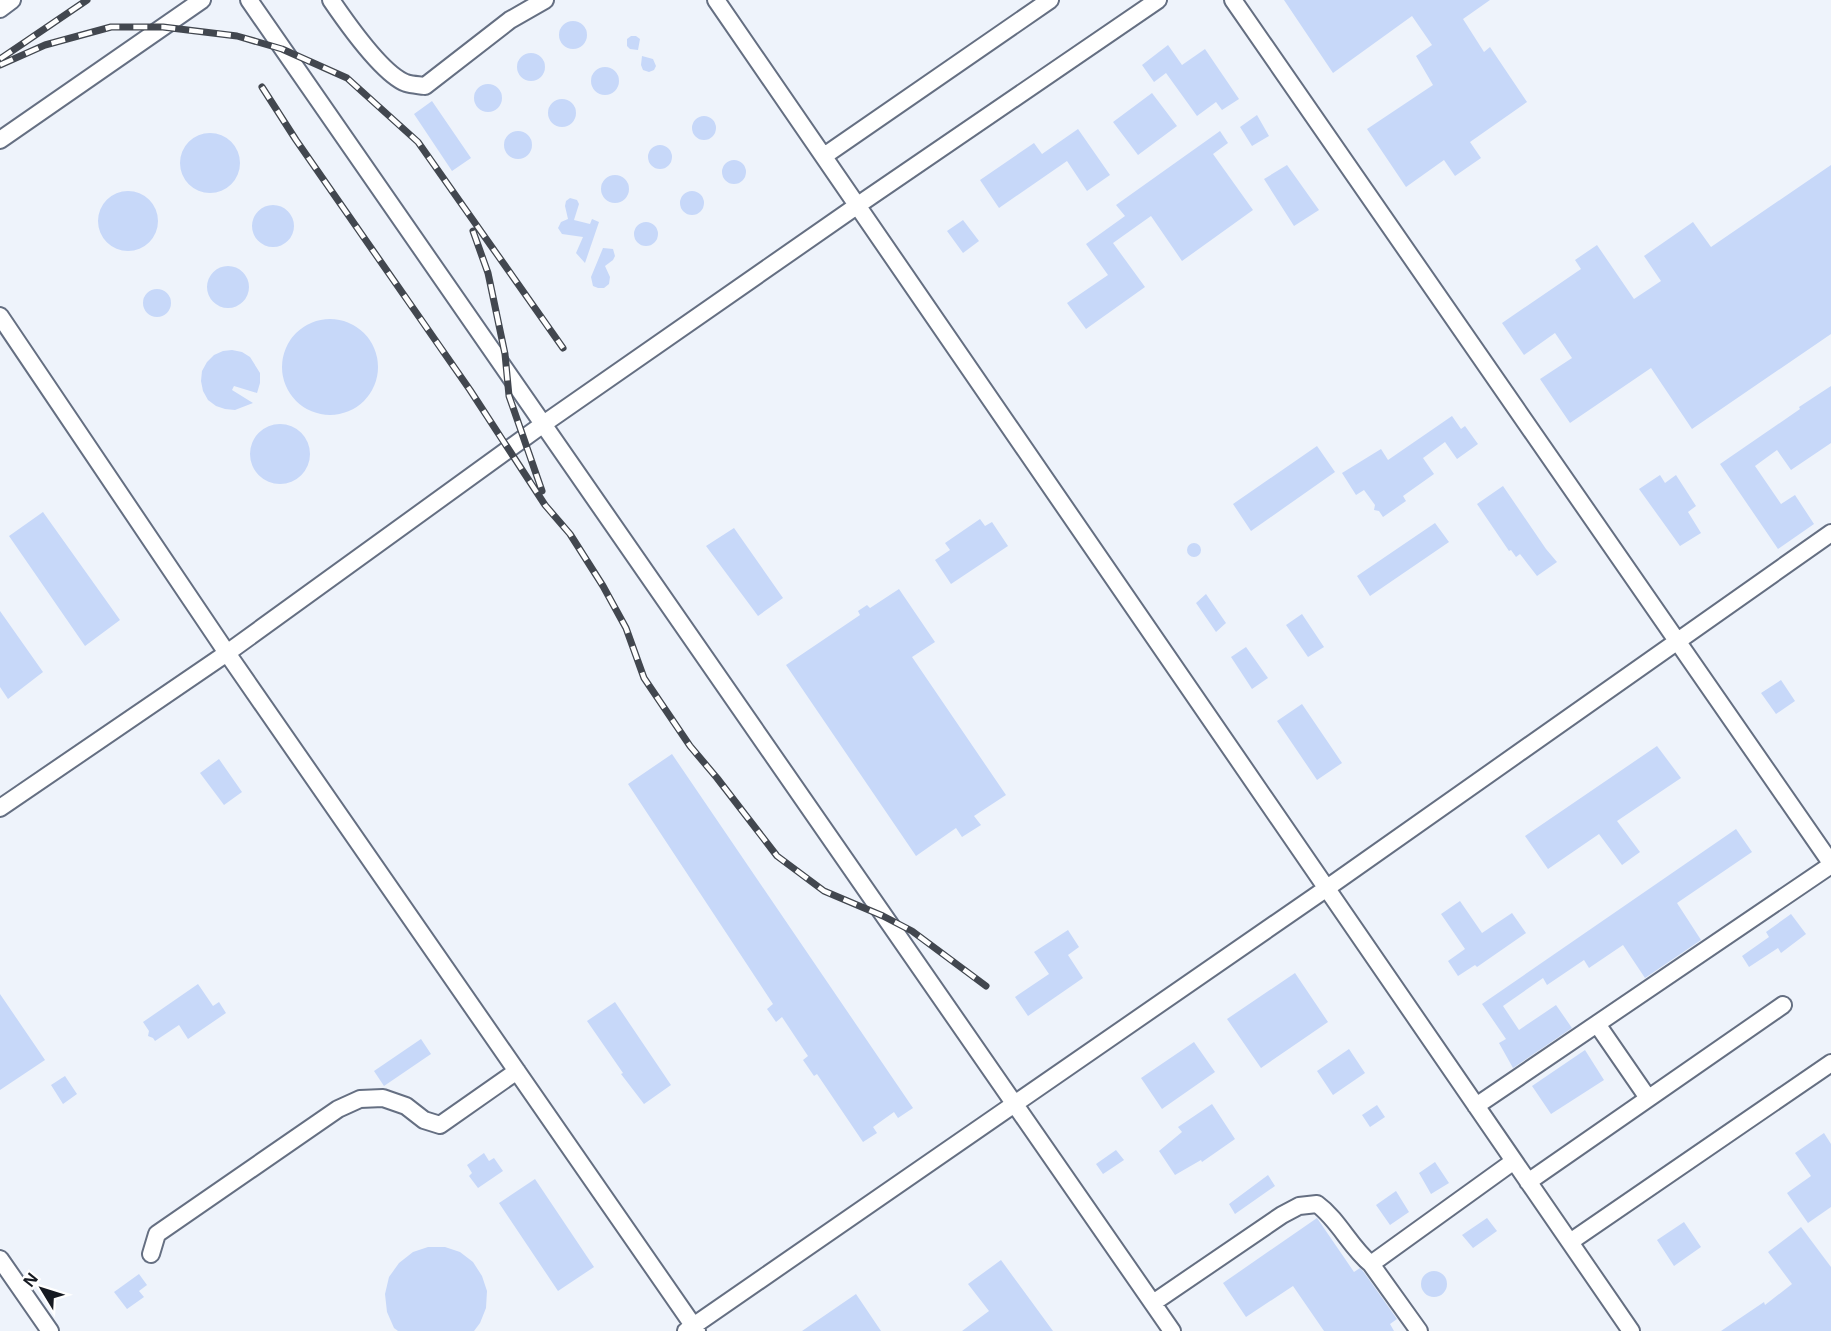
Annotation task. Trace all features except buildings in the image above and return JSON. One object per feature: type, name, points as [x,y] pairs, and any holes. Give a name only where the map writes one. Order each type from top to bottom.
[{"type":"lane","points":[[0,9],[12,0]]},
{"type":"lane","points":[[0,140],[202,0]]},
{"type":"lane","points":[[249,0],[1172,1331]]},
{"type":"lane","points":[[331,0],[343,18],[388,71],[407,83],[425,86],[510,20],[544,0]]},
{"type":"lane","points":[[716,0],[1631,1331]]},
{"type":"lane","points":[[824,156],[1050,0]]},
{"type":"lane","points":[[0,808],[227,653],[542,425],[1158,0]]},
{"type":"lane","points":[[1233,0],[1831,864],[1476,1106]]},
{"type":"lane","points":[[0,316],[227,653],[517,1071],[692,1329],[1327,888],[1831,533]]},
{"type":"lane","points":[[1528,1182],[1783,1005]]},
{"type":"lane","points":[[1597,1024],[1648,1098]]},
{"type":"lane","points":[[1570,1242],[1831,1063]]},
{"type":"lane","points":[[151,1254],[157,1234],[338,1109],[360,1099],[383,1098],[406,1106],[424,1120],[440,1125],[517,1071]]},
{"type":"lane","points":[[1371,1264],[1514,1161]]},
{"type":"lane","points":[[1153,1303],[1282,1215],[1299,1206],[1317,1204],[1329,1213],[1360,1255],[1371,1264],[1419,1331]]},
{"type":"lane","points":[[0,1259],[50,1331]]},
{"type":"railway","points":[[0,59],[87,0]]},
{"type":"railway","points":[[0,65],[45,45],[111,27],[163,27],[237,36],[282,49],[347,78],[418,142],[563,348]]},
{"type":"railway","points":[[262,87],[296,140],[470,390],[545,505],[570,534],[626,628],[644,678],[690,746],[777,856],[824,891],[912,931],[986,986]]},
{"type":"railway","points":[[473,231],[488,273],[505,354],[509,396],[542,491]]}]
